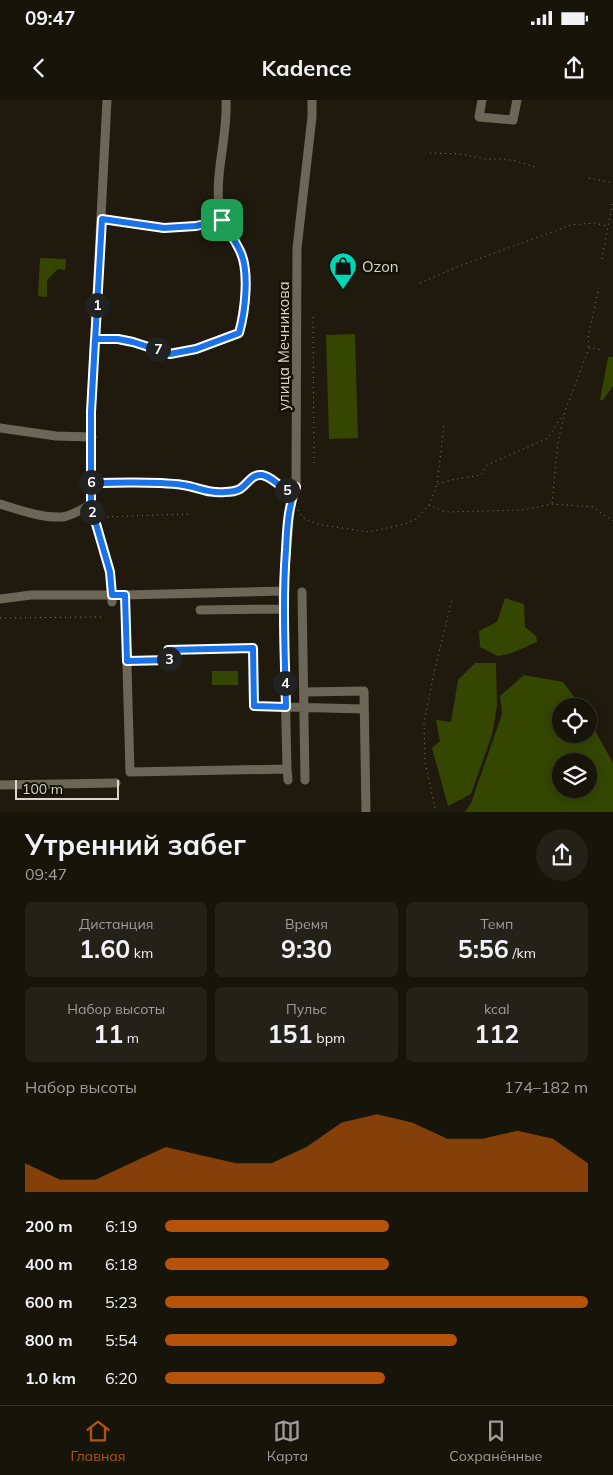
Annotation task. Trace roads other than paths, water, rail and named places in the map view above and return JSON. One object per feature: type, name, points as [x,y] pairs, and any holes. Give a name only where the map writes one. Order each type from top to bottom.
[{"type":"street","points":[[107,100],[95,339],[91,504],[93,517],[110,572],[112,598]]},
{"type":"street","points":[[95,339],[118,339],[170,354],[196,349],[239,333],[242,324],[246,278],[241,252],[222,220],[218,187],[226,100]]},
{"type":"street","name":"улица Мечникова","points":[[288,780],[283,592],[291,499],[296,487],[297,248],[312,117],[312,100]]},
{"type":"street","points":[[482,100],[479,117],[513,120],[516,100]]},
{"type":"street","points":[[102,219],[164,228],[196,226],[222,220]]},
{"type":"street","points":[[0,428],[56,436],[92,437]]},
{"type":"street","points":[[0,504],[40,516],[63,517],[78,512],[91,504]]},
{"type":"street","points":[[0,599],[31,595],[112,598],[125,595],[283,592]]},
{"type":"street","points":[[302,592],[305,780]]},
{"type":"street","points":[[125,595],[130,772],[287,769]]},
{"type":"street","points":[[200,610],[283,608]]},
{"type":"street","points":[[304,692],[364,691],[366,812]]},
{"type":"street","points":[[286,707],[364,709]]},
{"type":"street","points":[[0,785],[116,783]]},
{"type":"place","name":"Ozon","points":[[343,290]]}]
